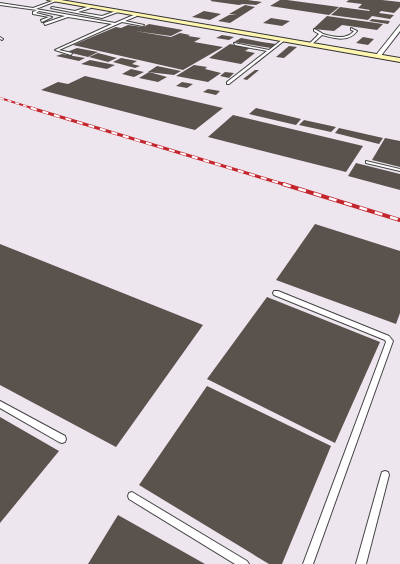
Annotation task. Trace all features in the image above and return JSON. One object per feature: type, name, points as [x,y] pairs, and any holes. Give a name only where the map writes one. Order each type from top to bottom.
[{"type":"street","points":[[52,3],[90,7],[400,60]]},
{"type":"street","points":[[378,56],[400,28]]},
{"type":"lane","points":[[31,9],[52,3],[76,12],[103,17],[117,12]]},
{"type":"lane","points":[[0,4],[116,24]]},
{"type":"lane","points":[[76,12],[90,7]]},
{"type":"lane","points":[[40,11],[34,13],[50,17],[42,21]]},
{"type":"lane","points":[[71,54],[56,50],[136,15]]},
{"type":"lane","points":[[45,24],[68,16]]},
{"type":"lane","points":[[122,21],[143,25]]},
{"type":"lane","points":[[315,30],[321,34],[348,38],[355,34],[356,31],[352,29]]},
{"type":"lane","points":[[310,44],[321,34]]},
{"type":"lane","points":[[228,83],[284,40]]},
{"type":"lane","points":[[235,44],[270,51]]},
{"type":"lane","points":[[368,162],[400,170]]},
{"type":"lane","points":[[276,293],[387,338],[390,341],[308,564]]},
{"type":"lane","points":[[0,404],[62,439]]},
{"type":"lane","points":[[361,564],[385,475]]},
{"type":"lane","points":[[132,496],[244,564]]},
{"type":"shaded area","points":[[0,0],[400,0],[400,564],[0,564]]},
{"type":"building","points":[[248,0],[262,2],[256,5],[239,5],[210,1]]},
{"type":"building","points":[[280,0],[339,7],[329,15],[270,6]]},
{"type":"building","points":[[349,0],[382,0],[400,2],[400,7],[394,13],[381,11],[379,13],[394,15],[390,19],[372,16],[368,20],[331,15],[340,7],[370,10],[358,8],[362,4],[346,2]]},
{"type":"building","points":[[245,5],[255,7],[230,23],[218,21],[229,15],[237,15],[229,14]]},
{"type":"building","points":[[204,11],[221,14],[210,20],[192,17]]},
{"type":"building","points":[[327,16],[383,24],[377,30],[342,25],[334,31],[313,29]]},
{"type":"building","points":[[271,18],[290,21],[282,26],[263,23]]},
{"type":"building","points":[[372,19],[390,21],[388,24],[369,21]]},
{"type":"building","points":[[149,24],[183,30],[171,36],[135,31],[171,37],[180,33],[201,38],[194,42],[223,47],[183,70],[73,45],[116,27],[121,28],[128,25],[143,27]]},
{"type":"building","points":[[222,35],[234,37],[229,40],[216,38]]},
{"type":"building","points":[[363,37],[374,39],[368,45],[356,43]]},
{"type":"building","points":[[241,38],[276,44],[271,48],[234,42]]},
{"type":"building","points":[[230,44],[250,48],[245,51],[255,53],[241,64],[209,58]]},
{"type":"building","points":[[289,46],[297,47],[284,58],[276,57]]},
{"type":"building","points":[[77,48],[98,52],[88,57],[67,52]]},
{"type":"building","points":[[98,53],[117,58],[108,62],[89,57]]},
{"type":"building","points":[[62,54],[85,58],[79,61],[56,56]]},
{"type":"building","points":[[121,58],[137,61],[132,64],[140,66],[135,68],[113,62]]},
{"type":"building","points":[[90,60],[115,65],[107,69],[81,64]]},
{"type":"building","points":[[194,65],[207,67],[205,69],[221,73],[208,82],[176,76]]},
{"type":"building","points":[[157,66],[181,71],[174,75],[148,72]]},
{"type":"building","points":[[131,69],[144,72],[134,77],[122,74]]},
{"type":"building","points":[[255,70],[259,70],[247,80],[243,79]]},
{"type":"building","points":[[149,72],[167,77],[158,82],[139,78]]},
{"type":"building","points":[[225,72],[234,73],[229,78],[220,76]]},
{"type":"building","points":[[85,76],[223,108],[195,130],[41,90],[58,82],[68,84]]},
{"type":"building","points":[[182,82],[193,84],[187,88],[176,86]]},
{"type":"building","points":[[208,89],[220,91],[216,95],[203,92]]},
{"type":"building","points":[[256,108],[301,119],[296,125],[249,114]]},
{"type":"building","points":[[233,115],[363,146],[346,172],[208,137]]},
{"type":"building","points":[[304,120],[336,127],[331,132],[299,125]]},
{"type":"building","points":[[339,128],[383,138],[379,144],[335,133]]},
{"type":"building","points":[[385,138],[400,141],[400,167],[372,160]]},
{"type":"building","points":[[356,163],[400,174],[400,190],[348,176]]},
{"type":"building","points":[[315,224],[400,251],[400,313],[396,324],[276,280]]},
{"type":"building","points":[[0,244],[203,325],[116,447],[0,385]]},
{"type":"building","points":[[267,297],[380,342],[335,443],[207,379]]},
{"type":"building","points":[[207,386],[331,446],[282,564],[269,564],[139,485]]},
{"type":"building","points":[[0,417],[59,451],[0,523]]},
{"type":"building","points":[[118,515],[205,564],[88,564]]},
{"type":"railway","points":[[0,98],[35,109]]},
{"type":"railway","points":[[31,108],[286,185]]},
{"type":"railway","points":[[283,184],[400,220]]}]
